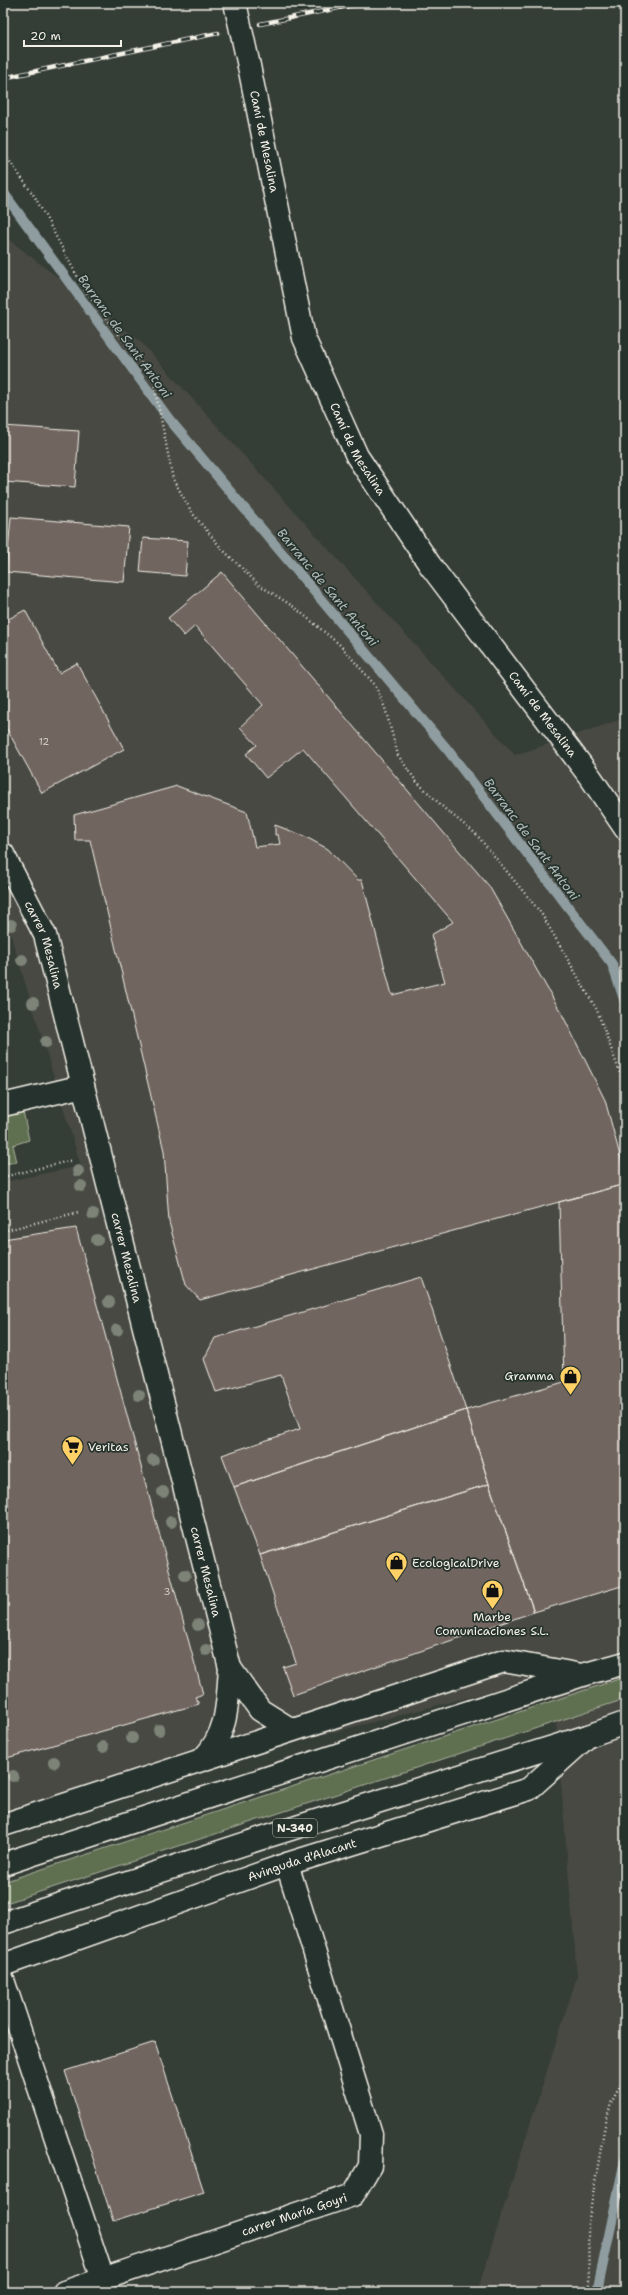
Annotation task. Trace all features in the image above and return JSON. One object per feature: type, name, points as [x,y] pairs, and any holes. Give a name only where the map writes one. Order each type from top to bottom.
[{"type":"main road","name":"Camí de Mesalina","points":[[235,3],[304,338],[357,456],[430,564],[590,778],[625,828]]},
{"type":"main road","name":"carrer Mesalina","points":[[3,854],[45,935],[230,1668],[226,1723],[214,1748],[203,1760]]},
{"type":"main road","points":[[3,1105],[83,1086]]},
{"type":"main road","points":[[3,1825],[504,1661],[582,1675]]},
{"type":"main road","points":[[3,1864],[582,1675],[625,1663]]},
{"type":"main road","name":"carrer Mesalina","points":[[230,1668],[260,1710],[292,1730]]},
{"type":"main road","name":"Avinguda d'Alacant","points":[[3,1924],[268,1836],[588,1736],[625,1723]]},
{"type":"main road","name":"Avinguda d'Alacant","points":[[3,1965],[287,1864],[529,1789],[588,1736]]},
{"type":"main road","name":"carrer María Goyri","points":[[64,2292],[353,2195],[370,2166],[371,2134],[287,1864]]},
{"type":"main road","points":[[3,1980],[103,2279]]},
{"type":"path","points":[[3,152],[35,197],[84,289],[153,378],[173,479],[193,514],[222,549],[259,585],[294,607],[339,644],[375,685],[385,708],[398,755],[416,781],[445,809],[476,834],[541,913],[597,1010],[625,1086]]},
{"type":"path","points":[[3,1177],[79,1159]]},
{"type":"path","points":[[3,1231],[78,1212]]},
{"type":"path","points":[[587,2292],[589,2289],[588,2224],[604,2130],[610,2103],[625,2077]]},
{"type":"shaded area","points":[[3,235],[140,341],[515,755],[625,718],[625,2292],[477,2292],[577,1976],[552,1676],[3,1817],[3,1182],[81,1166],[3,910]]},
{"type":"green space","points":[[23,1111],[29,1140],[13,1145],[17,1162],[3,1164],[3,1116]]},
{"type":"green space","points":[[625,1677],[625,1699],[3,1904],[3,1882]]},
{"type":"building","points":[[3,426],[79,431],[75,487],[3,482]]},
{"type":"building","points":[[11,517],[129,527],[124,582],[6,572]]},
{"type":"building","points":[[143,538],[188,541],[185,576],[140,572]]},
{"type":"building","points":[[222,572],[489,886],[563,1016],[605,1100],[625,1174],[625,1184],[200,1300],[186,1285],[169,1222],[164,1151],[90,840],[75,840],[74,815],[177,786],[247,812],[255,847],[280,844],[278,835],[275,835],[275,825],[304,836],[328,849],[358,880],[362,880],[392,995],[445,982],[431,935],[453,922],[303,748],[266,778],[246,754],[257,745],[240,727],[263,705],[195,626],[184,636],[168,618]]},
{"type":"building","points":[[25,610],[59,673],[77,663],[124,749],[42,793],[3,722],[3,622]]},
{"type":"building","name":"Gramma","points":[[625,1184],[625,1585],[534,1612],[489,1484],[466,1410],[564,1382],[559,1202]]},
{"type":"building","name":"Veritas","points":[[76,1228],[203,1694],[195,1697],[199,1704],[3,1759],[3,1239]]},
{"type":"building","points":[[421,1277],[466,1410],[234,1487],[222,1455],[300,1429],[281,1375],[216,1392],[204,1359],[215,1338]]},
{"type":"building","points":[[466,1410],[489,1484],[260,1555],[234,1487]]},
{"type":"building","name":"EcologicalDrive","points":[[489,1484],[534,1612],[293,1695],[283,1667],[296,1663],[260,1555]]},
{"type":"building","points":[[155,2042],[204,2192],[113,2221],[65,2071]]},
{"type":"waterway","name":"Barranc de Sant Antoni","points":[[3,192],[169,419],[447,749],[612,964],[625,1002]]},
{"type":"waterway","name":"Barranc de Sant Antoni","points":[[597,2292],[625,2160]]},
{"type":"railway","points":[[260,24],[363,3]]},
{"type":"railway","points":[[3,78],[218,33]]},
{"type":"place","name":"Gramma","points":[[570,1396]]},
{"type":"place","name":"Veritas","points":[[72,1466]]},
{"type":"place","name":"EcologicalDrive","points":[[397,1582]]},
{"type":"place","name":"Marbe Comunicaciones S.L.","points":[[492,1610]]}]
